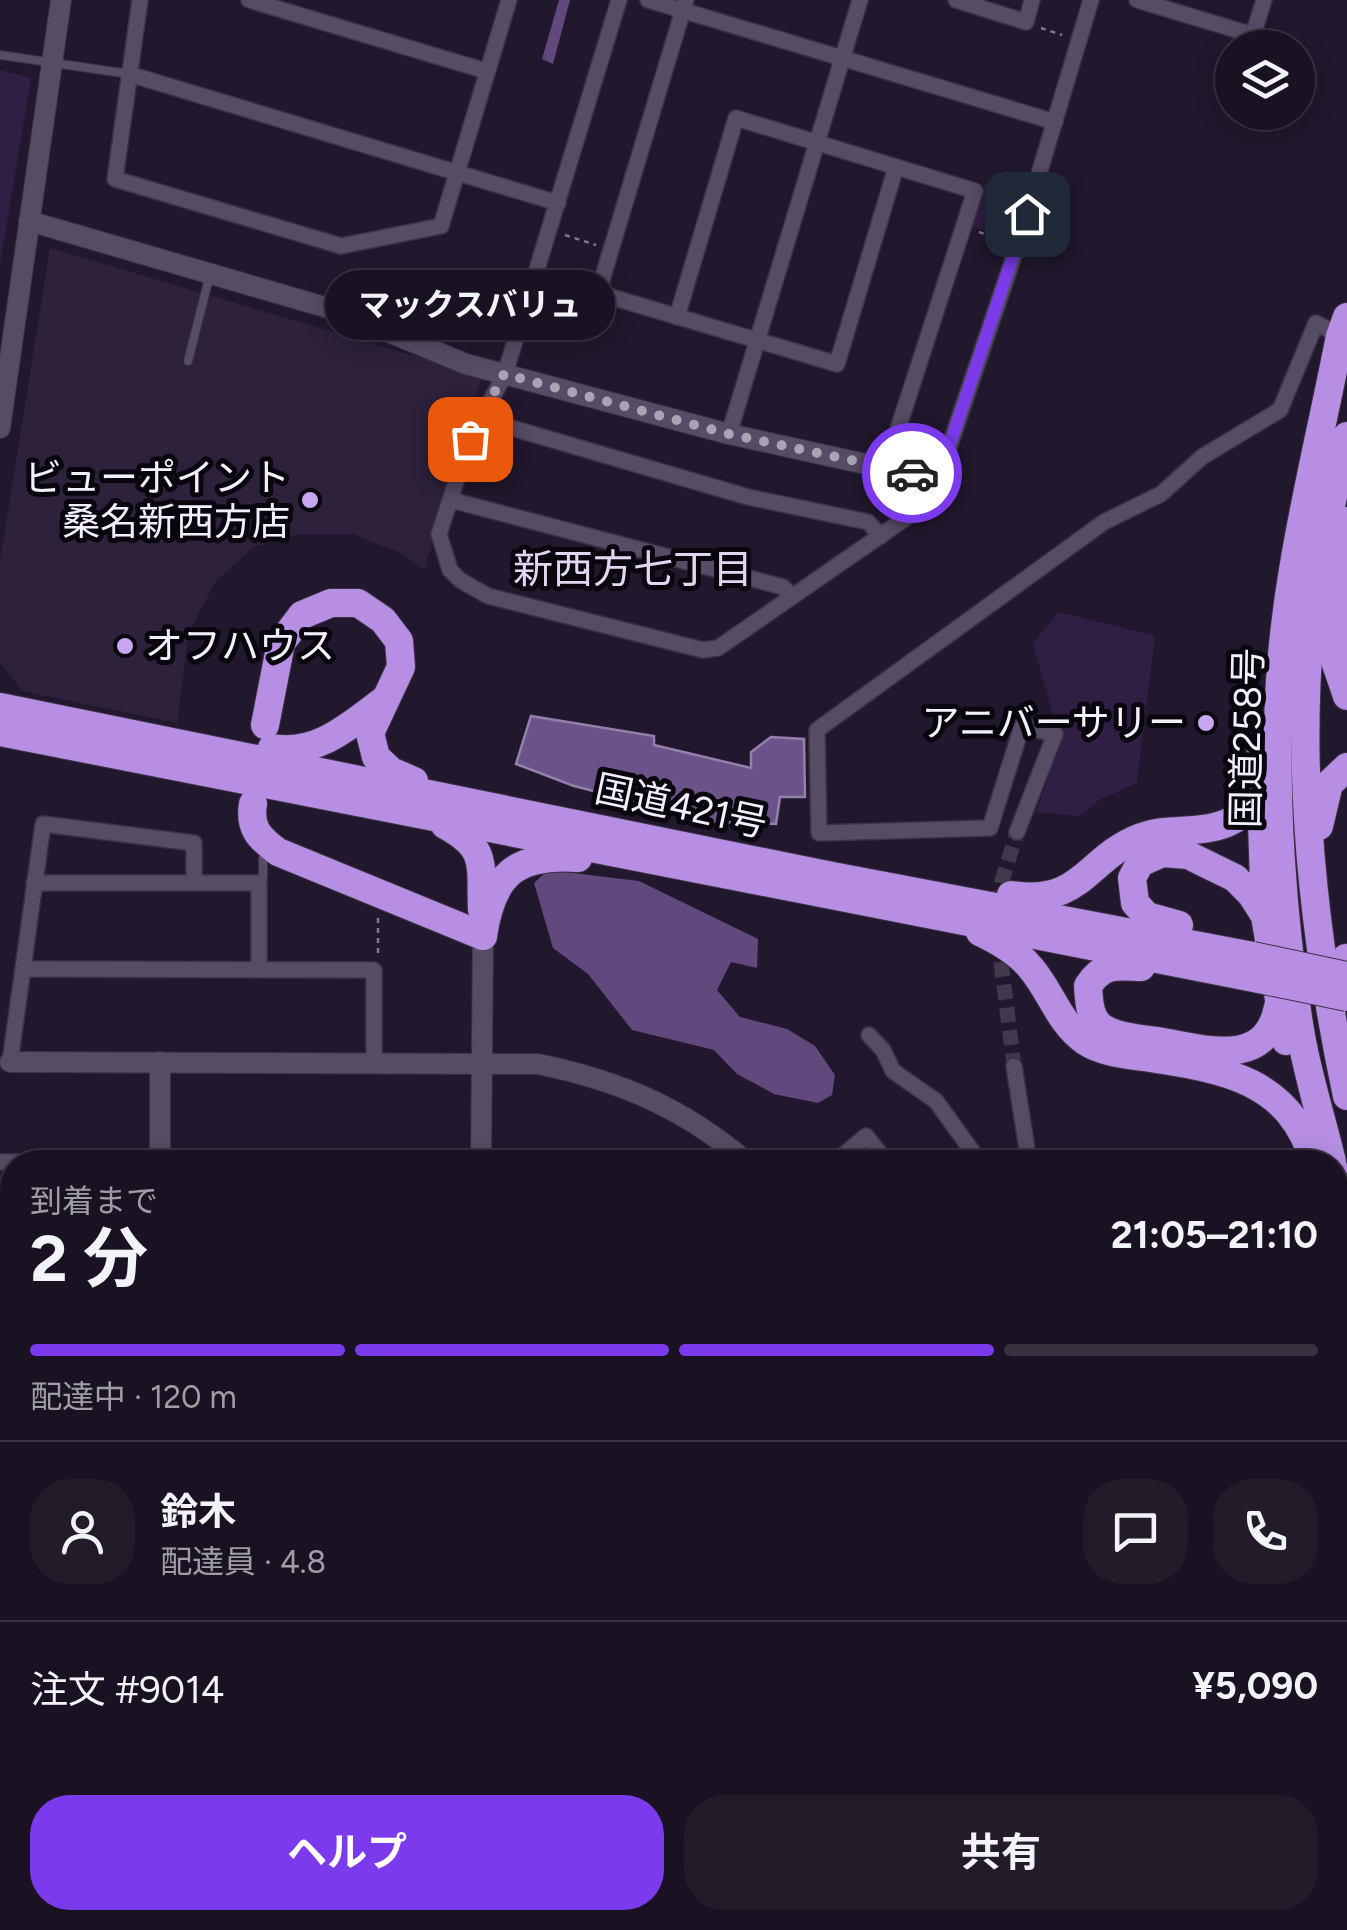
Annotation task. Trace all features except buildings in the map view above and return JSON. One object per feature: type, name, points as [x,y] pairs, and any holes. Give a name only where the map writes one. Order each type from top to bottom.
[{"type":"highway","points":[[1311,1150],[1278,1007],[1265,916],[1260,790],[1262,705],[1271,620],[1300,459],[1344,326]]},
{"type":"highway","name":"国道258号","points":[[1329,1150],[1300,1032],[1287,915],[1278,748],[1280,678],[1295,564],[1344,326]]},
{"type":"highway","name":"国道258号","points":[[1347,436],[1326,530],[1310,631],[1306,739],[1312,872],[1330,1014],[1347,1096]]},
{"type":"highway","points":[[1347,522],[1334,658],[1347,696]]},
{"type":"highway","points":[[265,724],[282,643],[302,616],[331,603],[358,603],[383,620],[400,640],[401,668],[370,734],[376,757],[439,806],[479,852],[482,936]]},
{"type":"highway","points":[[177,744],[209,738],[294,752],[316,746],[388,697]]},
{"type":"highway","name":"国道421号","points":[[0,706],[177,744],[692,867],[956,920],[1201,967],[1283,962],[1347,976]]},
{"type":"highway","name":"国道421号","points":[[0,732],[925,892],[1252,963],[1347,997]]},
{"type":"highway","points":[[1312,872],[1329,784],[1347,767]]},
{"type":"highway","points":[[925,892],[968,888],[1030,898],[1055,895],[1083,881],[1112,853],[1137,839],[1161,831],[1210,828],[1235,819],[1260,790]]},
{"type":"highway","points":[[253,804],[251,817],[257,836],[278,852],[482,936]]},
{"type":"highway","points":[[1252,963],[1234,938],[1146,916],[1135,904],[1132,878],[1140,863],[1162,853],[1188,854],[1235,878],[1252,894],[1265,916]]},
{"type":"highway","points":[[482,936],[496,888],[530,861],[556,856],[692,867]]},
{"type":"highway","points":[[956,920],[1004,943],[1031,967],[1061,1018],[1087,1042],[1117,1054],[1193,1065],[1244,1078],[1285,1104],[1310,1150]]},
{"type":"highway","points":[[1283,962],[1303,951],[1347,958]]},
{"type":"highway","points":[[1201,967],[1191,972],[1116,966],[1098,971],[1088,986],[1092,1014],[1102,1027],[1127,1036],[1214,1051],[1242,1050],[1267,1036],[1274,1027],[1278,1007]]},
{"type":"street","points":[[0,428],[61,0]]},
{"type":"street","points":[[140,0],[114,180],[341,246],[442,226],[509,0]]},
{"type":"street","points":[[248,0],[486,71]]},
{"type":"street","points":[[619,0],[504,374],[470,439],[440,534],[444,558],[460,580],[488,596],[703,650],[718,648],[925,503],[930,478],[1018,244],[1092,0]]},
{"type":"street","points":[[648,0],[684,5],[1055,122]]},
{"type":"street","points":[[729,434],[860,0]]},
{"type":"street","points":[[956,0],[1026,22],[1032,0]]},
{"type":"street","points":[[1138,0],[1252,35],[1264,0]]},
{"type":"street","points":[[684,5],[598,293],[837,364],[896,167]]},
{"type":"street","points":[[129,74],[558,203]]},
{"type":"street","points":[[677,317],[736,118],[974,191],[886,466]]},
{"type":"street","points":[[30,221],[335,310],[466,364],[729,434],[930,478]]},
{"type":"street","points":[[1017,832],[1055,734],[1022,726],[990,828],[818,833],[817,730],[1040,566],[1104,522],[1161,494],[1202,457],[1280,410],[1316,323],[1344,326]]},
{"type":"street","points":[[481,419],[748,497],[868,522],[881,536]]},
{"type":"street","points":[[450,500],[783,587],[792,597]]},
{"type":"street","points":[[194,882],[194,843],[43,824],[10,1062],[538,1064],[627,1088],[679,1112],[731,1150]]},
{"type":"street","points":[[34,883],[259,883],[259,970]]},
{"type":"street","points":[[481,1150],[482,936]]},
{"type":"street","points":[[23,969],[374,970],[374,1062]]},
{"type":"street","points":[[869,1036],[883,1050],[893,1071],[936,1101],[971,1150]]},
{"type":"street","points":[[160,1062],[162,1150]]},
{"type":"street","points":[[1014,1066],[1027,1150]]},
{"type":"street","points":[[849,1150],[866,1136],[877,1150]]},
{"type":"lane","points":[[0,55],[129,74]]},
{"type":"lane","points":[[188,362],[210,274]]},
{"type":"lane","points":[[259,883],[263,877],[263,858]]},
{"type":"path","points":[[1026,22],[1080,40]]},
{"type":"path","points":[[964,227],[1018,244]]},
{"type":"path","points":[[550,230],[611,249]]},
{"type":"path","points":[[374,970],[378,964],[378,905]]},
{"type":"shaded area","points":[[559,0],[570,0],[553,64],[542,59]]},
{"type":"shaded area","points":[[0,70],[31,78],[0,265]]},
{"type":"shaded area","points":[[984,185],[1024,199],[1012,238],[970,226]]},
{"type":"shaded area","points":[[50,248],[482,376],[424,570],[400,553],[353,534],[301,534],[254,547],[216,581],[189,632],[177,723],[22,691],[0,662],[0,562]]},
{"type":"shaded area","points":[[1058,612],[1155,636],[1137,783],[1099,800],[1080,816],[1036,812],[1061,742],[1033,644]]},
{"type":"shaded area","points":[[531,716],[654,736],[654,745],[751,768],[751,752],[771,737],[804,739],[805,797],[780,797],[776,824],[715,822],[574,786],[516,764]]},
{"type":"shaded area","points":[[548,870],[639,881],[758,939],[757,968],[731,962],[717,990],[740,1017],[787,1029],[815,1046],[835,1075],[832,1095],[818,1103],[774,1094],[737,1074],[714,1050],[632,1030],[588,974],[553,948],[534,883]]},
{"type":"tunnel","points":[[999,906],[1017,832]]},
{"type":"tunnel","points":[[998,939],[1014,1066]]},
{"type":"way so far","points":[[470,439],[504,374],[729,434],[912,473]]},
{"type":"place","name":"マックスバリュ","points":[[470,439]]},
{"type":"place","name":"ビューポイント 桑名新西方店","points":[[310,500]]},
{"type":"place","name":"オフハウス","points":[[125,646]]},
{"type":"place","name":"アニバーサリー","points":[[1206,723]]},
{"type":"district","name":"新西方七丁目","points":[[633,569]]},
{"type":"route","points":[[912,473],[938,480],[1027,214]]}]
